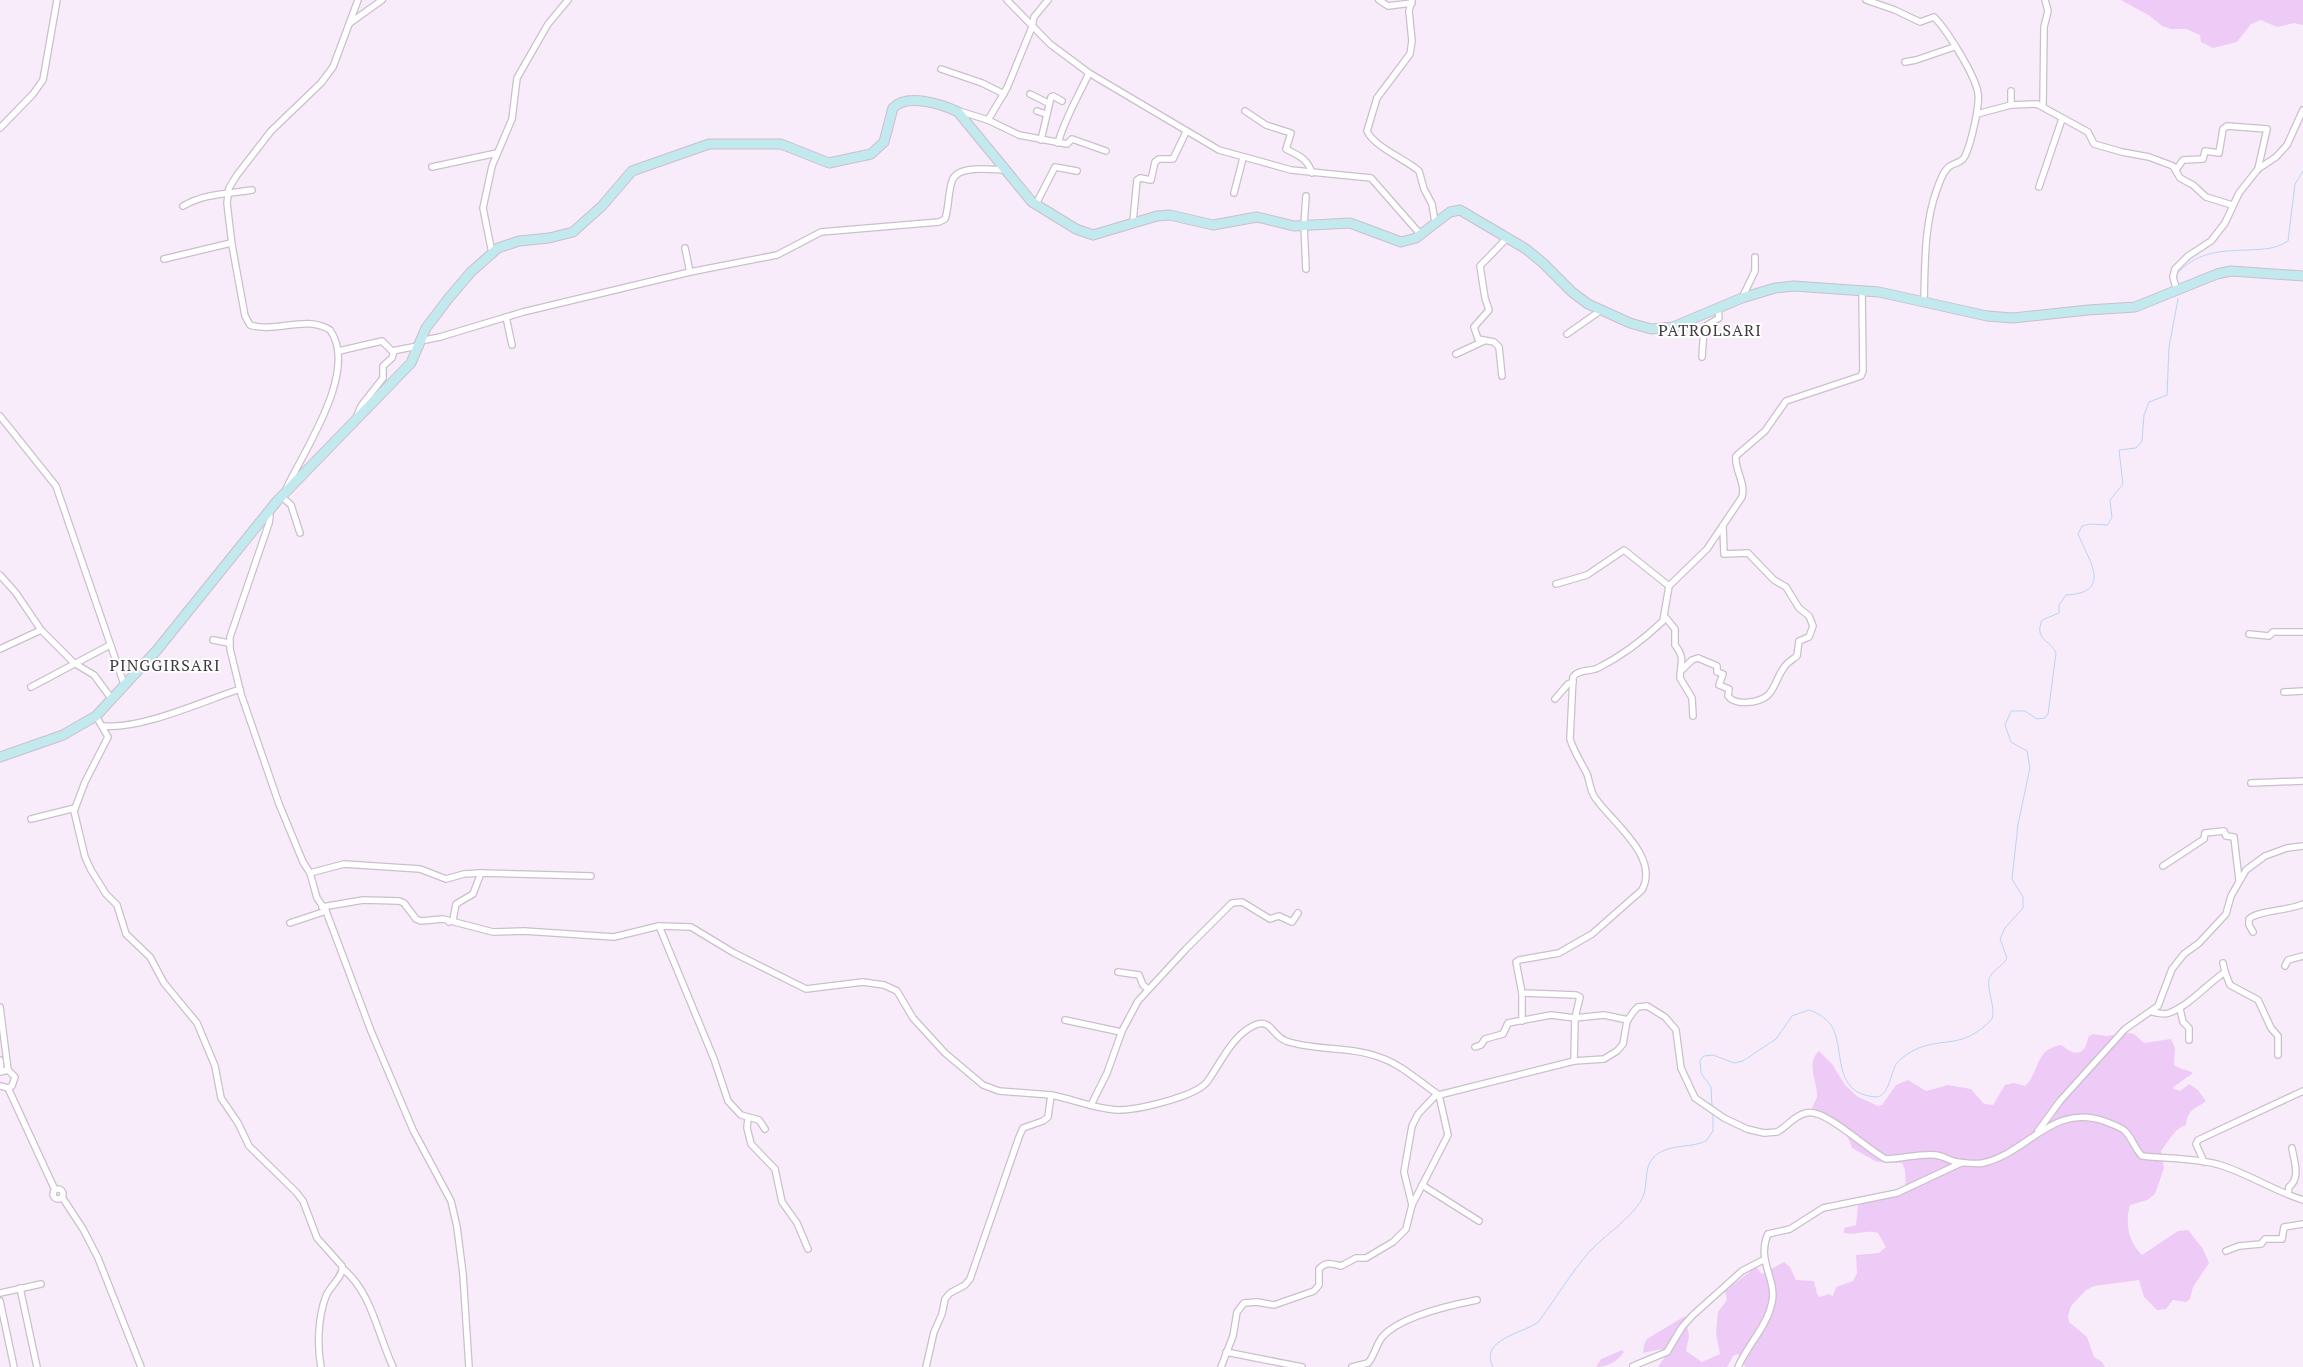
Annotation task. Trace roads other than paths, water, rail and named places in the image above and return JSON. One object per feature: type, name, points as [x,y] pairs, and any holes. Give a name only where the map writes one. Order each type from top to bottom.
[{"type":"street","points":[[0,128],[33,94],[43,80],[57,0]]},
{"type":"street","points":[[282,495],[331,399],[339,351],[330,330],[318,324],[274,328],[250,326],[245,316],[231,243],[228,194],[237,175],[270,130],[320,83],[333,67],[358,0]]},
{"type":"street","points":[[350,23],[382,0]]},
{"type":"street","points":[[492,253],[483,208],[497,153],[512,119],[520,68],[551,20],[568,0]]},
{"type":"street","points":[[1007,0],[1032,27],[1088,73],[1186,132],[1219,150],[1291,170],[1371,178],[1421,235]]},
{"type":"street","points":[[988,120],[1004,94],[1032,27],[1034,17],[1048,0]]},
{"type":"street","points":[[1378,0],[1383,5],[1388,6],[1412,1],[1409,11],[1412,41],[1410,54],[1377,98],[1368,134],[1392,154],[1418,169],[1424,189],[1432,204],[1435,222]]},
{"type":"street","points":[[1866,0],[1895,10],[1920,22],[1934,17],[1954,47],[1977,89],[1977,114],[1966,155],[1960,162],[1952,165],[1945,172],[1932,207],[1926,260],[1924,302]]},
{"type":"street","points":[[2043,106],[2044,27],[2048,11],[2046,0]]},
{"type":"street","points":[[1905,62],[1954,47]]},
{"type":"street","points":[[941,69],[982,83],[1004,94]]},
{"type":"street","points":[[1058,143],[1065,117],[1072,112],[1088,73]]},
{"type":"street","points":[[2010,91],[2011,105]]},
{"type":"street","points":[[1030,94],[1048,103]]},
{"type":"street","points":[[1041,140],[1048,103],[1053,96],[1062,101]]},
{"type":"street","points":[[0,757],[63,734],[96,716],[157,650],[282,495],[410,363],[419,343],[448,299],[471,272],[492,253],[509,244],[573,232],[602,206],[632,171],[704,145],[719,142],[775,143],[823,162],[836,163],[871,154],[880,147],[884,142],[893,108],[899,103],[911,101],[950,108],[988,120],[1019,135],[1067,144],[1072,139],[1106,151]]},
{"type":"street","points":[[1977,114],[2011,105],[2030,103],[2043,106],[2062,119],[2088,132],[2096,145],[2149,157],[2176,170],[2180,178],[2193,185],[2206,197],[2232,205]]},
{"type":"street","points":[[950,108],[962,116],[1026,196],[1076,229],[1093,235],[1157,216],[1170,216],[1221,225],[1240,219],[1257,217],[1287,226],[1345,223],[1401,242],[1421,235],[1450,212],[1460,210],[1507,238],[1543,263],[1579,298],[1600,311],[1630,323],[1657,329],[1673,327],[1742,298],[1765,290],[1784,287],[1888,294],[1987,316],[2013,318],[2088,310],[2135,308],[2179,286],[2231,271],[2303,276]]},
{"type":"street","points":[[2179,286],[2175,269],[2180,262],[2211,241],[2225,222],[2232,205],[2258,169],[2276,157],[2287,145],[2303,110]]},
{"type":"street","points":[[1037,111],[1046,114]]},
{"type":"street","points":[[1245,111],[1266,125],[1291,133],[1286,149],[1307,161],[1312,173]]},
{"type":"street","points":[[2039,187],[2062,119]]},
{"type":"street","points":[[2176,170],[2184,160],[2203,159],[2206,151],[2219,153],[2223,129],[2227,126],[2268,129],[2258,169]]},
{"type":"street","points":[[1133,222],[1137,180],[1140,178],[1151,180],[1155,162],[1159,159],[1173,159],[1186,132]]},
{"type":"street","points":[[432,167],[497,153]]},
{"type":"street","points":[[1234,193],[1243,158]]},
{"type":"street","points":[[1036,204],[1055,167],[1077,171]]},
{"type":"street","points":[[339,351],[382,341],[386,342],[390,351],[394,351],[506,316],[690,272],[777,255],[821,232],[943,220],[946,216],[952,180],[957,174],[964,170],[1007,170]]},
{"type":"street","points":[[183,206],[203,196],[252,190]]},
{"type":"street","points":[[1306,196],[1304,225],[1306,269]]},
{"type":"street","points":[[1502,376],[1499,347],[1494,342],[1478,339],[1474,325],[1489,308],[1484,298],[1480,268],[1507,238]]},
{"type":"street","points":[[164,260],[231,243]]},
{"type":"street","points":[[685,248],[690,272]]},
{"type":"street","points":[[1742,298],[1755,271],[1755,257]]},
{"type":"street","points":[[1522,1021],[1522,993],[1517,961],[1559,953],[1592,934],[1630,902],[1646,883],[1646,866],[1643,856],[1593,795],[1587,774],[1572,747],[1570,739],[1575,674],[1595,670],[1609,662],[1631,648],[1666,618],[1669,586],[1696,561],[1723,527],[1744,492],[1735,463],[1736,456],[1765,432],[1785,402],[1822,388],[1850,381],[1862,374],[1862,291]]},
{"type":"street","points":[[1702,357],[1703,330],[1706,325],[1719,318],[1718,309]]},
{"type":"street","points":[[1567,334],[1600,311]]},
{"type":"street","points":[[506,316],[512,345]]},
{"type":"street","points":[[1456,354],[1467,351],[1484,341]]},
{"type":"street","points":[[355,420],[360,406],[383,378],[383,366],[392,358],[394,351]]},
{"type":"street","points":[[0,416],[56,486],[124,684]]},
{"type":"street","points":[[282,495],[291,505],[300,533]]},
{"type":"street","points":[[268,512],[270,516],[269,523],[229,643],[240,688],[283,816],[302,862],[310,873],[371,1030],[413,1130],[451,1201],[457,1227],[469,1367]]},
{"type":"street","points":[[1682,669],[1694,659],[1703,659],[1717,666],[1717,672],[1723,674],[1720,685],[1729,689],[1728,696],[1731,700],[1739,702],[1758,700],[1768,694],[1784,667],[1797,656],[1799,641],[1809,637],[1814,626],[1809,616],[1799,608],[1786,587],[1774,580],[1749,553],[1724,554],[1723,527]]},
{"type":"street","points":[[1556,584],[1587,575],[1624,550],[1669,586]]},
{"type":"street","points":[[0,575],[16,593],[41,630],[77,665],[94,675],[111,698]]},
{"type":"street","points":[[1666,618],[1675,629],[1675,645],[1681,654],[1682,669],[1680,678],[1692,698],[1694,716]]},
{"type":"street","points":[[0,649],[41,630]]},
{"type":"street","points":[[2249,634],[2269,636],[2273,632],[2303,632]]},
{"type":"street","points":[[213,640],[229,643]]},
{"type":"street","points":[[31,687],[77,665],[110,645]]},
{"type":"street","points":[[1555,699],[1568,684],[1573,682]]},
{"type":"street","points":[[104,726],[118,727],[150,719],[240,688]]},
{"type":"street","points":[[2284,692],[2303,691]]},
{"type":"street","points":[[96,716],[104,726],[108,737],[85,782],[76,808],[78,830],[91,870],[106,894],[117,905],[126,934],[150,957],[164,982],[197,1023],[215,1066],[224,1105],[238,1124],[249,1146],[296,1192],[302,1201],[317,1238],[343,1269],[353,1276],[362,1290],[393,1367]]},
{"type":"street","points":[[2251,782],[2303,781]]},
{"type":"street","points":[[31,819],[76,808]]},
{"type":"street","points":[[2162,866],[2204,839],[2205,833],[2224,831],[2226,836],[2234,837],[2239,880]]},
{"type":"street","points":[[2036,1134],[2060,1101],[2125,1029],[2136,1020],[2153,1012],[2160,1003],[2172,969],[2184,954],[2199,943],[2226,914],[2239,880],[2250,866],[2265,856],[2287,848],[2303,846]]},
{"type":"street","points":[[310,873],[344,864],[401,866],[420,869],[446,879],[464,874],[481,873],[592,876]]},
{"type":"street","points":[[449,922],[453,920],[456,904],[473,894],[481,873]]},
{"type":"street","points":[[290,923],[324,909],[363,900],[399,901],[404,903],[416,919],[421,921],[443,919],[493,932],[524,931],[604,938],[659,926],[678,925],[697,930],[734,953],[806,989],[863,982],[884,986],[900,995],[912,1018],[945,1053],[983,1085],[999,1091],[1051,1095],[1091,1105],[1121,1109],[1158,1102],[1196,1090],[1205,1084],[1239,1037],[1251,1027],[1262,1023],[1267,1024],[1285,1041],[1379,1057],[1418,1078],[1438,1094],[1448,1133],[1412,1205],[1406,1229],[1393,1242],[1366,1258],[1356,1258],[1342,1266],[1331,1263],[1324,1264],[1319,1269],[1319,1285],[1314,1291],[1277,1305],[1257,1302],[1244,1304],[1237,1312],[1221,1367]]},
{"type":"street","points":[[1091,1105],[1107,1073],[1121,1032],[1133,1008],[1148,989],[1232,903],[1242,902],[1270,920],[1279,916],[1292,922],[1298,913]]},
{"type":"street","points":[[2253,932],[2249,925],[2249,919],[2254,915],[2285,911],[2303,904]]},
{"type":"street","points":[[659,926],[714,1059],[728,1101],[733,1109],[748,1118],[759,1120],[765,1129]]},
{"type":"street","points":[[2285,966],[2288,960],[2303,956]]},
{"type":"street","points":[[2223,963],[2230,985],[2258,1000],[2270,1028],[2278,1036],[2278,1055]]},
{"type":"street","points":[[1118,972],[1139,975],[1143,985],[1148,989]]},
{"type":"street","points":[[2153,1012],[2168,1014],[2180,1009],[2225,972]]},
{"type":"street","points":[[1522,993],[1578,995],[1580,1000],[1575,1018],[1574,1061]]},
{"type":"street","points":[[1412,1205],[1404,1172],[1412,1126],[1418,1114],[1438,1094],[1574,1061],[1598,1060],[1611,1056],[1623,1044],[1628,1020],[1638,1007],[1647,1006],[1671,1023],[1678,1037],[1679,1058],[1684,1076],[1695,1098],[1724,1118],[1747,1129],[1770,1133],[1782,1129],[1793,1118],[1812,1112],[1838,1124],[1886,1159],[1929,1155],[1943,1157],[1955,1162],[1983,1164],[2013,1150],[2058,1122],[2074,1117],[2088,1116],[2116,1125],[2126,1132],[2142,1156],[2204,1162],[2240,1172],[2269,1187],[2303,1200]]},
{"type":"street","points":[[0,1007],[3,1071]]},
{"type":"street","points":[[2180,1009],[2183,1022],[2188,1025],[2189,1040]]},
{"type":"street","points":[[1475,1047],[1481,1045],[1485,1039],[1503,1034],[1506,1024],[1551,1015],[1575,1018],[1604,1015],[1628,1020]]},
{"type":"street","points":[[1064,1020],[1121,1032]]},
{"type":"street","points":[[0,1060],[3,1071],[15,1077],[12,1086],[8,1088]]},
{"type":"street","points":[[0,1086],[8,1088]]},
{"type":"street","points":[[8,1088],[55,1190],[62,1191],[62,1197],[83,1229],[98,1258],[141,1367]]},
{"type":"street","points":[[2204,1162],[2196,1144],[2198,1140],[2303,1091]]},
{"type":"street","points":[[926,1367],[934,1332],[942,1314],[945,1299],[950,1293],[965,1285],[970,1279],[1023,1128],[1043,1121],[1048,1117],[1051,1095]]},
{"type":"street","points":[[748,1118],[747,1128],[750,1144],[775,1168],[782,1202],[797,1222],[808,1249]]},
{"type":"street","points":[[2288,1194],[2289,1187],[2297,1177],[2292,1148]]},
{"type":"street","points":[[1738,1367],[1743,1355],[1766,1322],[1772,1303],[1773,1295],[1763,1260],[1769,1234],[1790,1229],[1823,1208],[1897,1194],[1962,1162]]},
{"type":"street","points":[[1422,1186],[1479,1221]]},
{"type":"street","points":[[2226,1251],[2239,1246],[2261,1244],[2264,1239],[2282,1239],[2284,1227],[2303,1224]]},
{"type":"street","points":[[1633,1366],[1667,1352],[1682,1327],[1693,1315],[1742,1271],[1763,1260]]},
{"type":"street","points":[[322,1367],[320,1338],[323,1308],[326,1296],[343,1269]]},
{"type":"street","points":[[0,1293],[41,1284]]},
{"type":"street","points":[[20,1288],[37,1367]]},
{"type":"street","points":[[1352,1367],[1368,1363],[1381,1339],[1398,1325],[1447,1306],[1477,1300]]},
{"type":"street","points":[[0,1301],[14,1367]]},
{"type":"street","points":[[1226,1352],[1302,1367]]},
{"type":"waterway","points":[[2176,275],[2191,262],[2208,254],[2268,248],[2288,241],[2295,184],[2303,171]]},
{"type":"waterway","points":[[1712,1106],[1711,1087],[1701,1073],[1700,1060],[1704,1056],[1713,1055],[1734,1063],[1743,1061],[1776,1039],[1792,1016],[1809,1010],[1821,1016],[1831,1025],[1838,1045],[1842,1068],[1852,1088],[1861,1094],[1876,1097],[1884,1093],[1897,1063],[1909,1053],[1920,1047],[1960,1040],[1970,1036],[1992,1019],[1993,1010],[1989,979],[1992,973],[2007,958],[2000,939],[2005,928],[2023,908],[2023,897],[2012,879],[2018,824],[2030,768],[2027,751],[2011,742],[2005,725],[2011,711],[2025,711],[2037,719],[2045,718],[2048,714],[2056,653],[2041,636],[2040,627],[2042,620],[2059,613],[2059,605],[2066,595],[2081,593],[2090,588],[2094,581],[2091,564],[2078,534],[2082,526],[2090,524],[2107,525],[2112,518],[2110,500],[2123,484],[2119,450],[2136,448],[2142,441],[2144,415],[2149,402],[2167,395],[2169,347],[2178,299]]},
{"type":"waterway","points":[[1493,1367],[1490,1357],[1497,1343],[1538,1322],[1589,1253],[1641,1201],[1645,1190],[1648,1167],[1653,1158],[1671,1148],[1706,1141],[1713,1131],[1713,1112]]},
{"type":"district","name":"PATROLSARI","points":[[1710,330]]},
{"type":"district","name":"PINGGIRSARI","points":[[165,665]]}]
